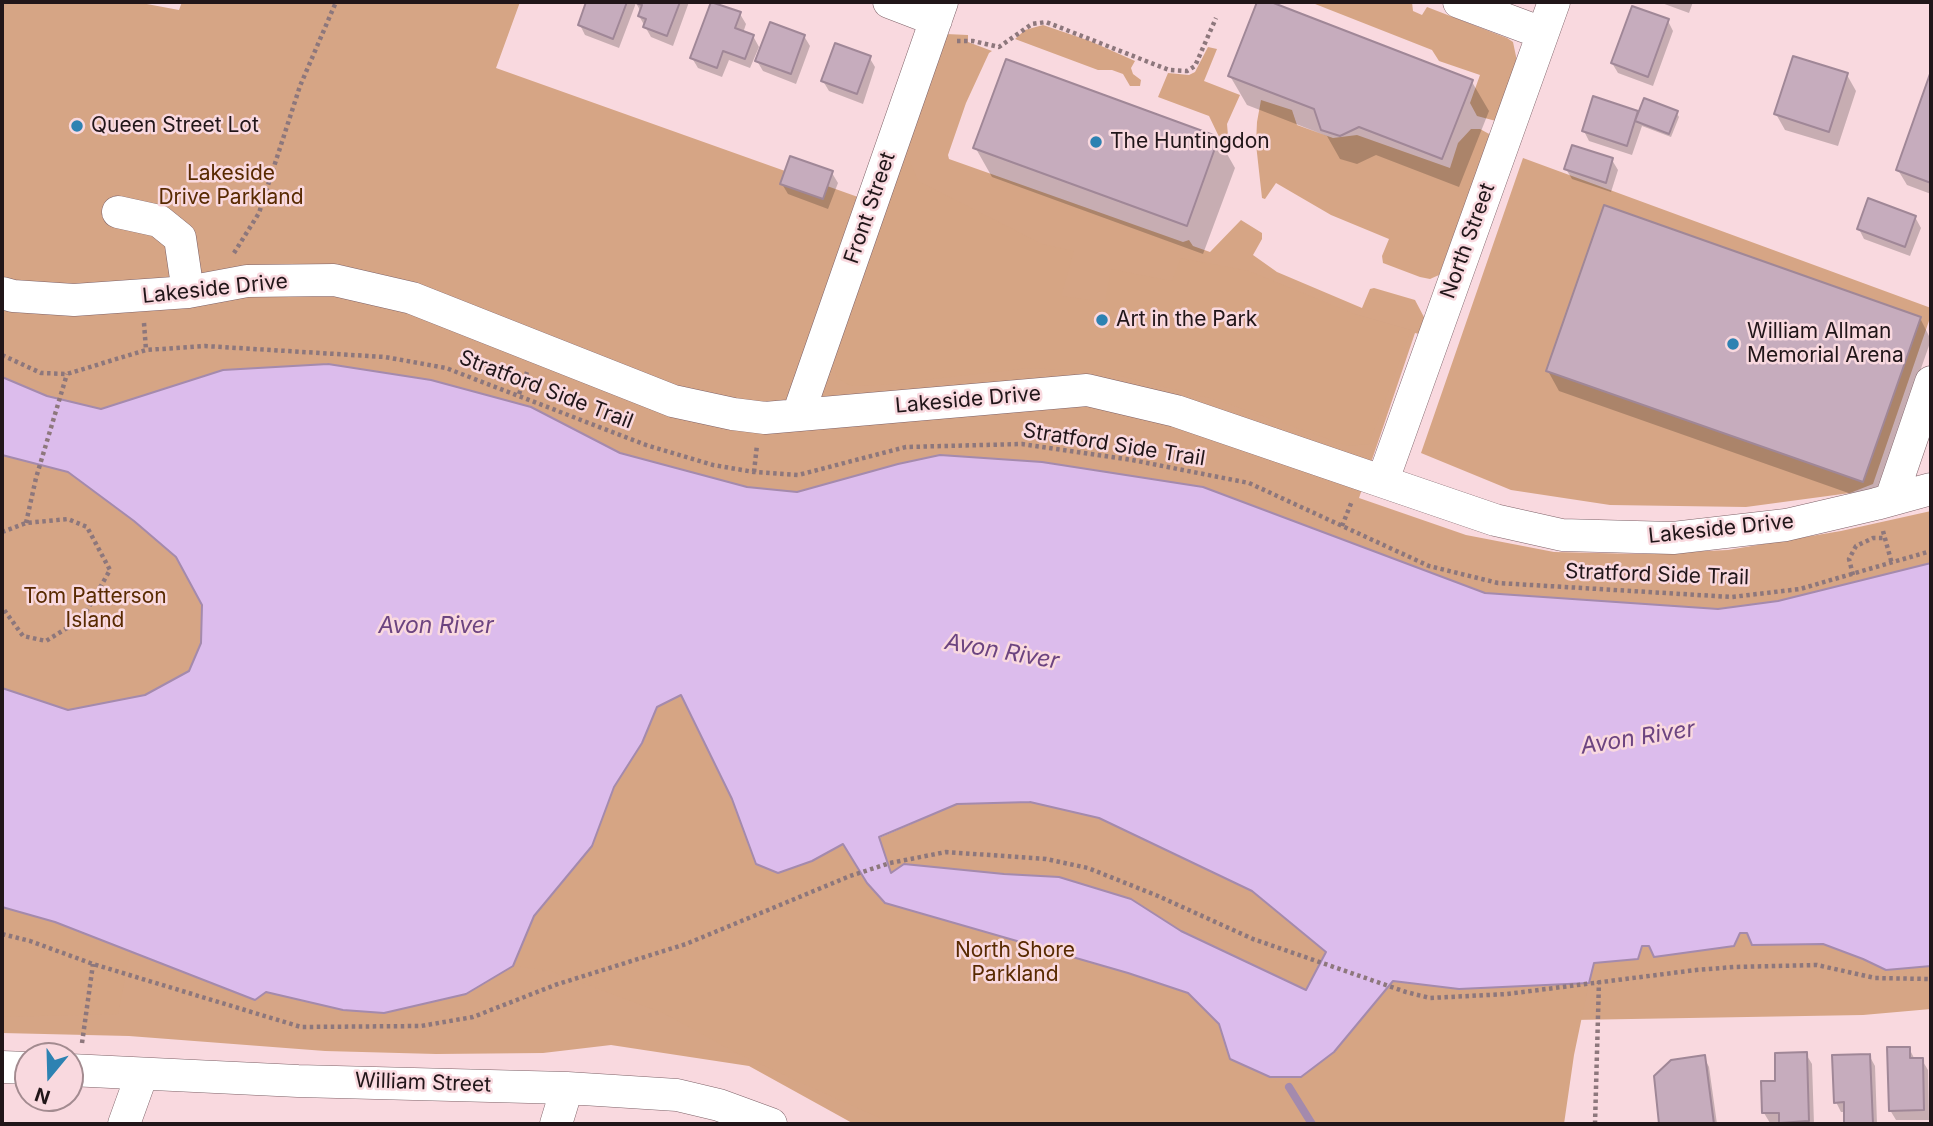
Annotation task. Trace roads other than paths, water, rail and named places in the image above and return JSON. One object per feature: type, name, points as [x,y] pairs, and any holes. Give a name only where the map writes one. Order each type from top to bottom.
[{"type":"street","points":[[889,2],[935,21]]},
{"type":"street","points":[[1459,2],[1542,33]]},
{"type":"street","name":"North Street","points":[[1383,480],[1554,2]]},
{"type":"street","name":"Front Street","points":[[798,415],[935,21]]},
{"type":"street","points":[[118,212],[159,221],[180,238],[201,290]]},
{"type":"street","name":"Lakeside Drive","points":[[2,293],[74,300],[201,290],[247,281],[334,280],[412,298],[673,401],[765,418],[1087,390],[1176,411],[1495,520],[1562,535],[1673,538],[1786,524],[1931,489]]},
{"type":"street","points":[[1891,499],[1931,382]]},
{"type":"street","name":"William Street","points":[[84,1071],[298,1081],[567,1088],[677,1095],[719,1105],[771,1124]]},
{"type":"street","points":[[124,1124],[142,1074]]},
{"type":"street","points":[[556,1124],[567,1088]]},
{"type":"water","name":"Avon River","points":[[328,364],[431,380],[531,407],[620,453],[747,487],[797,492],[940,455],[1042,462],[1203,487],[1485,593],[1718,609],[1778,601],[1931,563],[1931,966],[1886,970],[1823,944],[1752,945],[1747,933],[1740,933],[1734,946],[1654,957],[1649,946],[1642,946],[1638,959],[1594,963],[1589,983],[1459,989],[1393,981],[1334,1052],[1301,1077],[1270,1077],[1230,1059],[1219,1024],[1188,993],[885,903],[867,883],[843,844],[812,861],[778,873],[756,864],[732,799],[681,695],[657,707],[642,743],[614,787],[592,846],[534,916],[513,966],[466,994],[384,1013],[343,1010],[266,992],[255,1000],[55,922],[2,907],[2,688],[68,710],[145,695],[189,671],[201,643],[202,605],[176,557],[134,521],[68,472],[2,455],[2,377],[47,396],[101,409],[223,370]],"holes":[[[1030,802],[1099,818],[1252,891],[1326,952],[1306,990],[1181,931],[1131,899],[1059,877],[904,864],[891,873],[879,837],[957,804]]]},
{"type":"waterway","points":[[1289,1087],[1312,1124]]},
{"type":"place","name":"Queen Street Lot","points":[[77,126]]},
{"type":"place","name":"The Huntingdon","points":[[1096,142]]},
{"type":"place","name":"Art in the Park","points":[[1102,320]]},
{"type":"place","name":"William Allman Memorial Arena","points":[[1733,344]]},
{"type":"park label","name":"Lakeside Drive Parkland","points":[[231,186]]},
{"type":"park label","name":"Tom Patterson Island","points":[[95,609]]},
{"type":"park label","name":"North Shore Parkland","points":[[1015,963]]}]
